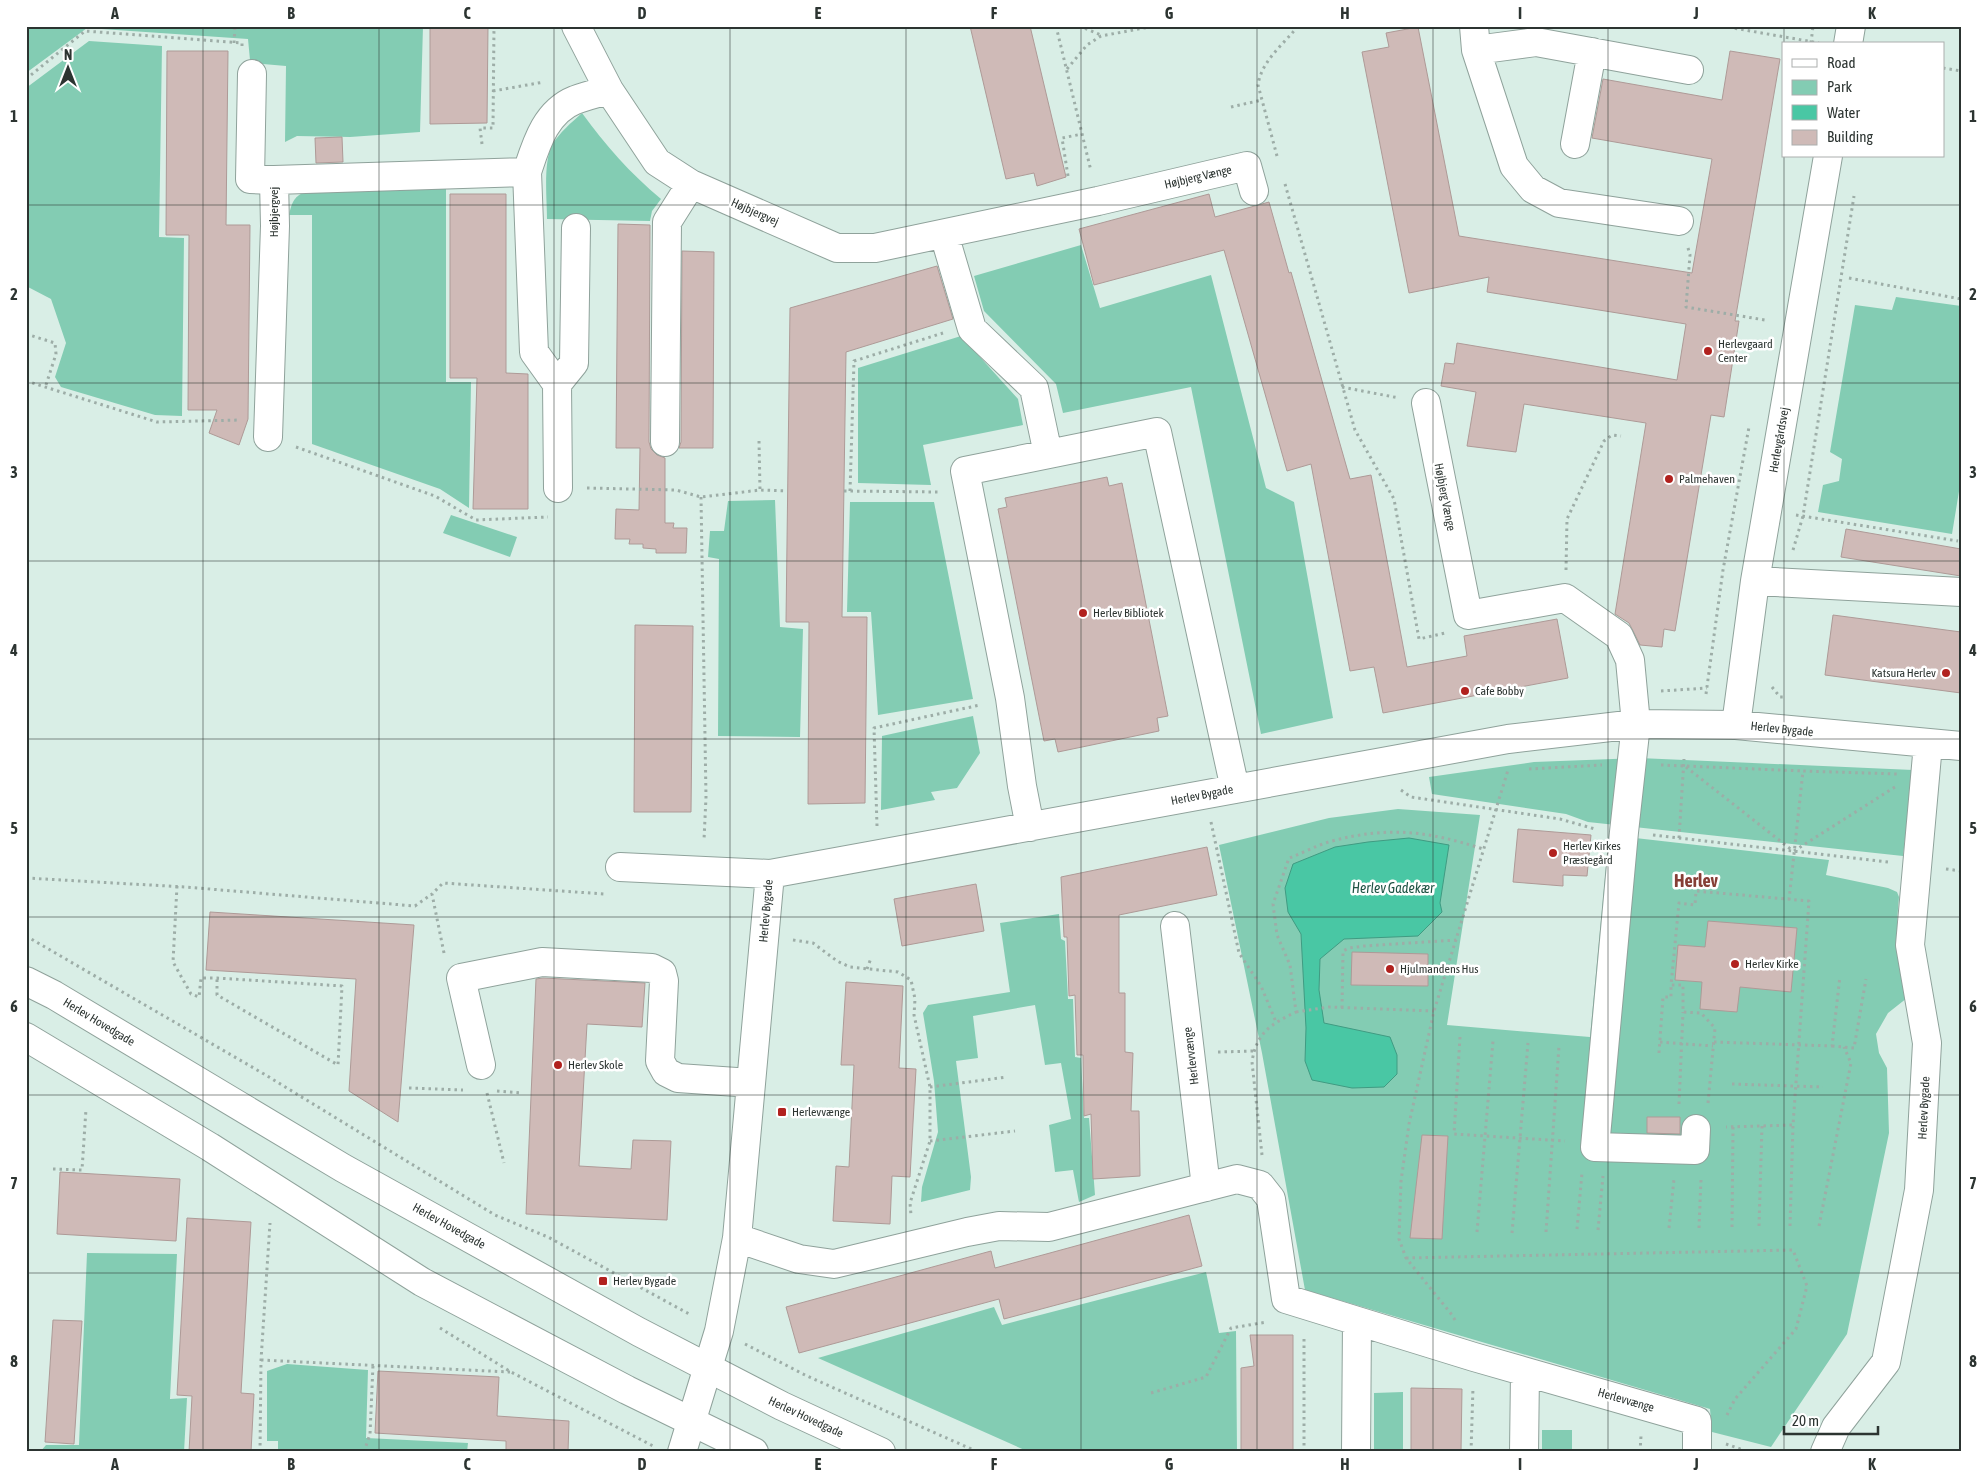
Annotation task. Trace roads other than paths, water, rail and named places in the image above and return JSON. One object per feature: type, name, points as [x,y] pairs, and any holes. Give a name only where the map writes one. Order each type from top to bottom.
[{"type":"street","name":"Højbjergvej","points":[[576,26],[609,90],[657,162],[691,184],[837,248],[875,248],[944,234]]},
{"type":"street","points":[[1848,42],[1851,26]]},
{"type":"street","points":[[1680,221],[1559,203],[1533,189],[1514,166],[1475,38],[1536,42],[1689,70]]},
{"type":"street","points":[[1575,144],[1592,52]]},
{"type":"street","points":[[252,74],[250,179],[274,180]]},
{"type":"street","points":[[558,488],[558,384],[534,352],[527,172],[540,134],[553,116],[573,101],[609,90]]},
{"type":"street","name":"Herlevgårdsvej","points":[[1736,725],[1755,580],[1828,158]]},
{"type":"street","name":"Højbjerg Vænge","points":[[944,234],[1085,204],[1247,166],[1254,191]]},
{"type":"street","name":"Højbjergvej","points":[[268,437],[275,226],[274,180],[527,172]]},
{"type":"street","points":[[665,442],[667,222],[691,184]]},
{"type":"street","points":[[558,384],[574,363],[576,228]]},
{"type":"street","points":[[944,234],[972,329],[1034,388],[1048,454]]},
{"type":"street","name":"Højbjerg Vænge","points":[[1426,403],[1468,615],[1565,598],[1619,636],[1630,660],[1636,724]]},
{"type":"street","points":[[1030,827],[1022,786],[1010,698],[965,471],[1157,432],[1234,789]]},
{"type":"street","points":[[1755,580],[1961,592]]},
{"type":"street","points":[[1636,724],[1595,1144],[1693,1139]]},
{"type":"street","name":"Herlev Bygade","points":[[620,867],[770,874],[1508,739],[1636,724],[1736,725],[1961,746]]},
{"type":"street","name":"Herlev Bygade","points":[[1825,1452],[1836,1427],[1886,1362],[1919,1190],[1927,1043],[1910,945],[1920,775],[1928,744]]},
{"type":"street","name":"Herlev Bygade","points":[[682,1452],[719,1331],[737,1238],[770,874]]},
{"type":"street","name":"Herlevvænge","points":[[1175,926],[1206,1187],[1237,1179],[1260,1184],[1271,1199],[1286,1299],[1467,1355],[1698,1421],[1697,1452]]},
{"type":"street","points":[[481,1065],[461,978],[542,962],[652,968],[662,973],[664,981],[660,1061],[666,1072],[678,1078],[751,1083]]},
{"type":"street","name":"Herlev Hovedgade","points":[[26,981],[63,1000],[343,1168],[708,1368],[782,1406],[882,1452]]},
{"type":"street","points":[[26,1038],[210,1147],[422,1282],[627,1390],[754,1452]]},
{"type":"street","points":[[737,1238],[799,1259],[834,1264],[999,1226],[1049,1227],[1206,1187]]},
{"type":"street","points":[[1356,1452],[1357,1321]]},
{"type":"street","points":[[1524,1452],[1525,1372]]},
{"type":"water","name":"Herlev Gadekær","points":[[1409,838],[1449,845],[1440,903],[1442,912],[1418,936],[1344,939],[1320,959],[1319,990],[1324,1023],[1390,1037],[1397,1055],[1397,1074],[1384,1087],[1352,1088],[1312,1080],[1305,1061],[1306,1028],[1301,934],[1288,912],[1285,888],[1293,864],[1335,847]]},
{"type":"place","name":"Herlevgaard Center","points":[[1708,351]]},
{"type":"place","name":"Palmehaven","points":[[1669,479]]},
{"type":"place","name":"Herlev Bibliotek","points":[[1083,613]]},
{"type":"place","name":"Katsura Herlev","points":[[1946,673]]},
{"type":"place","name":"Cafe Bobby","points":[[1465,691]]},
{"type":"place","name":"Herlev Kirkes Præstegård","points":[[1553,853]]},
{"type":"place","name":"Herlev Kirke","points":[[1735,964]]},
{"type":"place","name":"Hjulmandens Hus","points":[[1390,969]]},
{"type":"place","name":"Herlev Skole","points":[[558,1065]]},
{"type":"place","name":"Herlevvænge","points":[[782,1112]]},
{"type":"place","name":"Herlev Bygade","points":[[603,1281]]},
{"type":"district","name":"Herlev","points":[[1696,881]]}]
